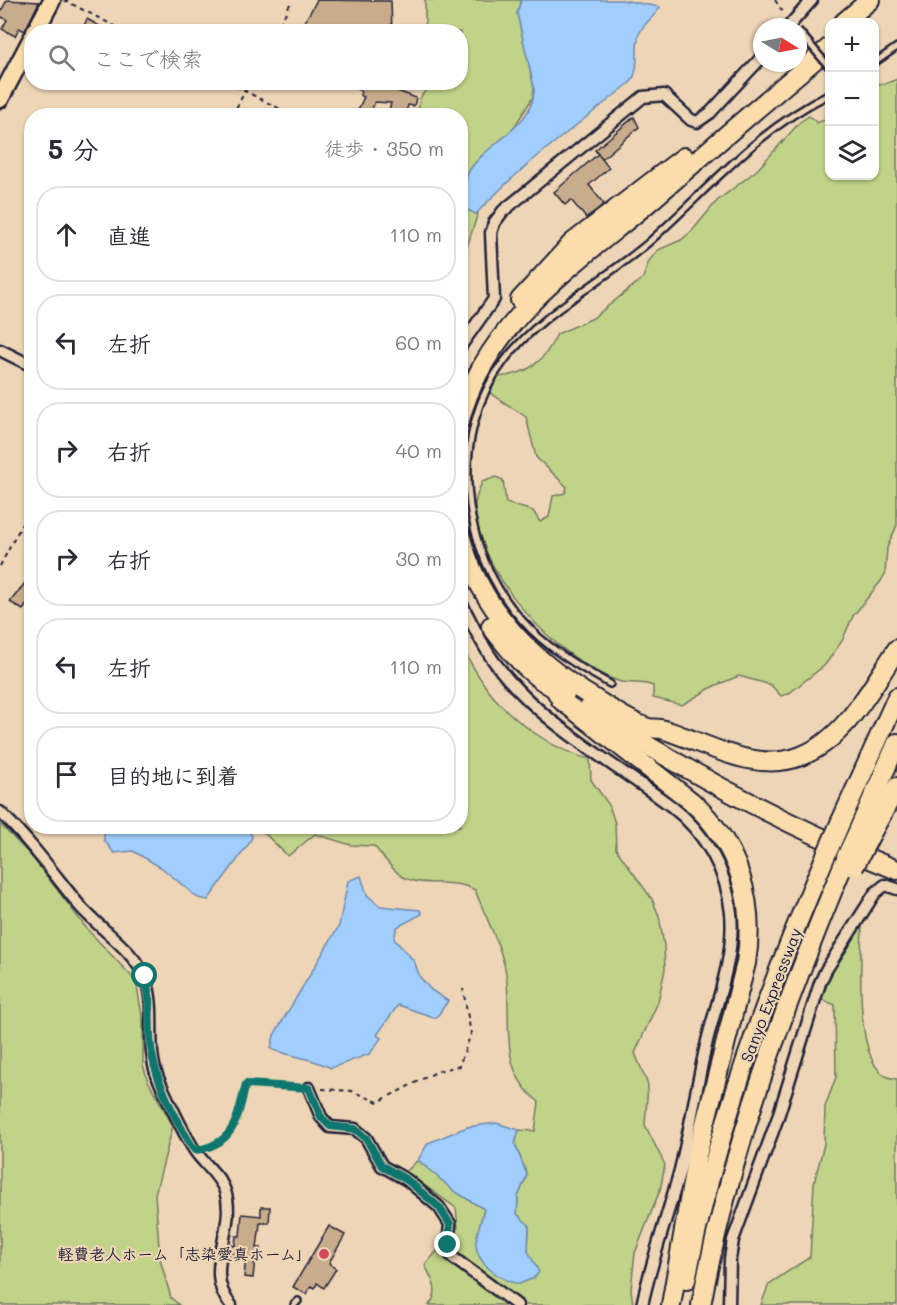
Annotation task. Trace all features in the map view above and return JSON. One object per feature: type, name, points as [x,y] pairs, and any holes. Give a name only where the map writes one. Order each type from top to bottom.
[{"type":"highway","points":[[849,18],[870,0]]},
{"type":"highway","points":[[863,18],[885,0]]},
{"type":"highway","points":[[807,54],[825,38]]},
{"type":"highway","points":[[468,395],[489,354],[532,302],[825,51]]},
{"type":"highway","points":[[468,373],[485,341],[562,252],[613,209],[688,154],[785,72]]},
{"type":"highway","points":[[468,557],[487,599],[523,645],[572,684],[649,728],[663,729],[746,759],[772,762],[798,757],[818,747],[842,726],[897,649]]},
{"type":"highway","points":[[468,583],[478,604],[501,639],[519,659],[555,689],[566,693],[647,746],[725,790],[821,838],[897,870]]},
{"type":"highway","points":[[555,689],[561,700],[692,801],[708,817],[733,853],[745,890],[749,931],[746,963],[697,1155],[671,1305]]},
{"type":"highway","name":"Sanyo Expressway","points":[[682,1305],[704,1200],[727,1118],[773,985],[826,855],[897,698]]},
{"type":"highway","points":[[649,728],[655,737],[671,749],[750,792],[897,859]]},
{"type":"highway","name":"Sanyo Expressway","points":[[701,1305],[743,1132],[774,1040],[865,831],[897,743]]},
{"type":"highway","points":[[865,831],[897,787]]},
{"type":"main road","points":[[39,24],[52,0]]},
{"type":"main road","points":[[0,99],[24,53]]},
{"type":"street","points":[[799,18],[812,0]]},
{"type":"street","points":[[468,336],[493,300],[490,233],[503,211],[639,99],[653,94],[664,95],[691,120],[697,122],[710,113],[753,67]]},
{"type":"street","points":[[0,350],[24,362]]},
{"type":"street","points":[[468,616],[485,648],[511,682],[572,736],[673,808],[697,831],[717,863],[728,893],[732,923],[727,964],[696,1087],[680,1169],[642,1305]]},
{"type":"street","points":[[0,812],[26,837],[81,907],[130,956],[145,976],[149,990],[152,1053],[158,1077],[195,1150],[220,1181],[226,1194],[226,1217],[218,1277],[220,1287],[231,1305]]},
{"type":"street","points":[[729,1305],[730,1254],[733,1240],[777,1120],[823,977],[874,893],[885,885],[897,888]]},
{"type":"street","points":[[309,1088],[321,1117],[330,1126],[355,1129],[366,1138],[382,1166],[407,1180],[439,1207],[450,1224],[448,1245],[452,1257],[517,1305]]},
{"type":"lane","points":[[807,43],[825,62]]},
{"type":"lane","points":[[879,60],[897,47]]},
{"type":"lane","points":[[610,684],[564,656],[527,626],[504,598],[489,569],[474,530],[468,483],[471,435],[481,399],[504,360],[540,322],[638,251],[712,179],[787,118],[825,97]]},
{"type":"path","points":[[64,0],[110,24]]},
{"type":"path","points":[[280,24],[292,0]]},
{"type":"path","points":[[775,0],[787,18]]},
{"type":"path","points":[[241,90],[278,108]]},
{"type":"path","points":[[236,108],[245,92]]},
{"type":"path","points":[[0,566],[24,520]]},
{"type":"path","points":[[195,1150],[219,1144],[230,1132],[236,1122],[246,1084],[352,1091],[378,1102],[438,1071],[459,1066],[471,1034],[463,989]]},
{"type":"green space","points":[[425,0],[521,0],[517,13],[534,87],[533,97],[513,129],[468,173],[468,108],[419,108],[419,106],[420,98],[428,90],[468,90],[468,24],[425,24]]},
{"type":"green space","points":[[897,79],[897,525],[887,548],[885,574],[853,616],[842,641],[825,665],[788,694],[781,696],[771,685],[739,676],[714,686],[682,705],[653,698],[653,686],[618,681],[594,670],[570,654],[525,611],[505,586],[490,560],[480,534],[475,508],[482,482],[496,477],[503,480],[506,503],[533,511],[540,522],[549,517],[553,496],[565,493],[567,487],[536,457],[526,417],[490,393],[498,377],[518,373],[534,365],[547,352],[557,334],[593,318],[643,278],[649,261],[658,250],[681,240],[692,231],[717,201],[757,170],[800,122],[809,116],[817,123],[825,120],[825,180],[879,180],[879,83],[885,84]]},
{"type":"green space","points":[[468,210],[478,213],[468,244]]},
{"type":"green space","points":[[468,658],[488,690],[521,723],[548,742],[590,759],[591,780],[609,805],[615,823],[616,849],[652,899],[659,916],[664,946],[665,969],[658,1002],[635,1053],[648,1085],[645,1125],[665,1165],[660,1190],[635,1253],[631,1289],[633,1305],[429,1305],[433,1300],[435,1290],[425,1265],[458,1227],[456,1208],[406,1172],[418,1160],[454,1191],[484,1209],[478,1235],[479,1252],[489,1266],[511,1282],[528,1251],[529,1226],[517,1214],[518,1197],[527,1175],[515,1144],[519,1130],[535,1131],[539,1102],[526,1089],[517,1075],[512,1059],[504,962],[475,890],[457,884],[407,879],[389,865],[374,846],[351,845],[315,834],[468,834]]},
{"type":"green space","points":[[0,824],[33,858],[87,929],[136,981],[143,1021],[143,1065],[148,1081],[173,1126],[155,1194],[160,1259],[171,1298],[179,1305],[0,1305]]},
{"type":"green space","points":[[265,834],[315,834],[288,856]]},
{"type":"green space","points":[[862,923],[861,986],[865,1038],[872,1059],[882,1074],[897,1079],[897,1305],[761,1305],[769,1284],[810,1257],[814,1183],[824,1144],[825,1107],[836,1077],[835,1005],[821,999],[840,955]]},
{"type":"water","points":[[521,0],[622,0],[660,7],[639,34],[636,71],[631,82],[512,178],[476,214],[468,210],[469,171],[519,123],[527,113],[532,101],[534,87],[517,13]]},
{"type":"water","points":[[104,834],[251,834],[252,837],[208,900],[198,898],[162,868],[133,851],[114,853],[104,840]]},
{"type":"water","points":[[361,876],[367,895],[380,906],[420,910],[422,914],[397,927],[394,939],[414,961],[420,977],[431,990],[448,1001],[436,1018],[398,1005],[377,1035],[381,1038],[370,1054],[331,1068],[271,1049],[274,1035],[339,926],[348,881]]},
{"type":"water","points":[[496,1123],[519,1130],[515,1144],[527,1175],[518,1197],[517,1214],[529,1225],[528,1251],[539,1272],[534,1278],[519,1284],[504,1279],[490,1269],[479,1256],[476,1241],[484,1209],[454,1191],[418,1160],[428,1143],[467,1127]]},
{"type":"building","points":[[7,0],[39,2],[28,24],[24,24],[24,30],[19,28],[15,36],[2,29],[7,20],[0,16]]},
{"type":"building","points":[[317,0],[391,1],[392,24],[304,24]]},
{"type":"building","points":[[87,19],[96,24],[85,24]]},
{"type":"building","points":[[359,90],[395,90],[416,98],[414,106],[408,105],[407,108],[390,108],[391,103],[375,102],[372,108],[359,108],[364,97],[360,95],[361,91]]},
{"type":"building","points":[[634,117],[639,127],[602,159],[595,150]]},
{"type":"building","points":[[598,154],[609,168],[589,185],[604,204],[586,218],[571,200],[565,205],[554,192]]},
{"type":"building","points":[[24,584],[23,610],[10,602]]},
{"type":"building","points":[[261,1207],[270,1207],[269,1223],[260,1223],[257,1248],[261,1248],[260,1258],[255,1258],[253,1278],[244,1277],[246,1256],[229,1254],[231,1245],[235,1246],[236,1236],[240,1236],[242,1214],[261,1216]]},
{"type":"building","name":"軽費老人ホーム「志染愛真ホーム」","points":[[329,1226],[345,1235],[329,1263],[336,1269],[324,1288],[317,1283],[315,1288],[311,1286],[306,1294],[293,1287]]},
{"type":"place","name":"軽費老人ホーム「志染愛真ホーム」","points":[[324,1254]]},
{"type":"route","points":[[145,976],[149,990],[152,1053],[158,1077],[195,1150],[207,1149],[219,1144],[230,1132],[236,1122],[246,1084],[309,1088],[321,1117],[330,1126],[355,1129],[366,1138],[382,1166],[407,1180],[439,1207],[450,1224],[448,1245]]}]
